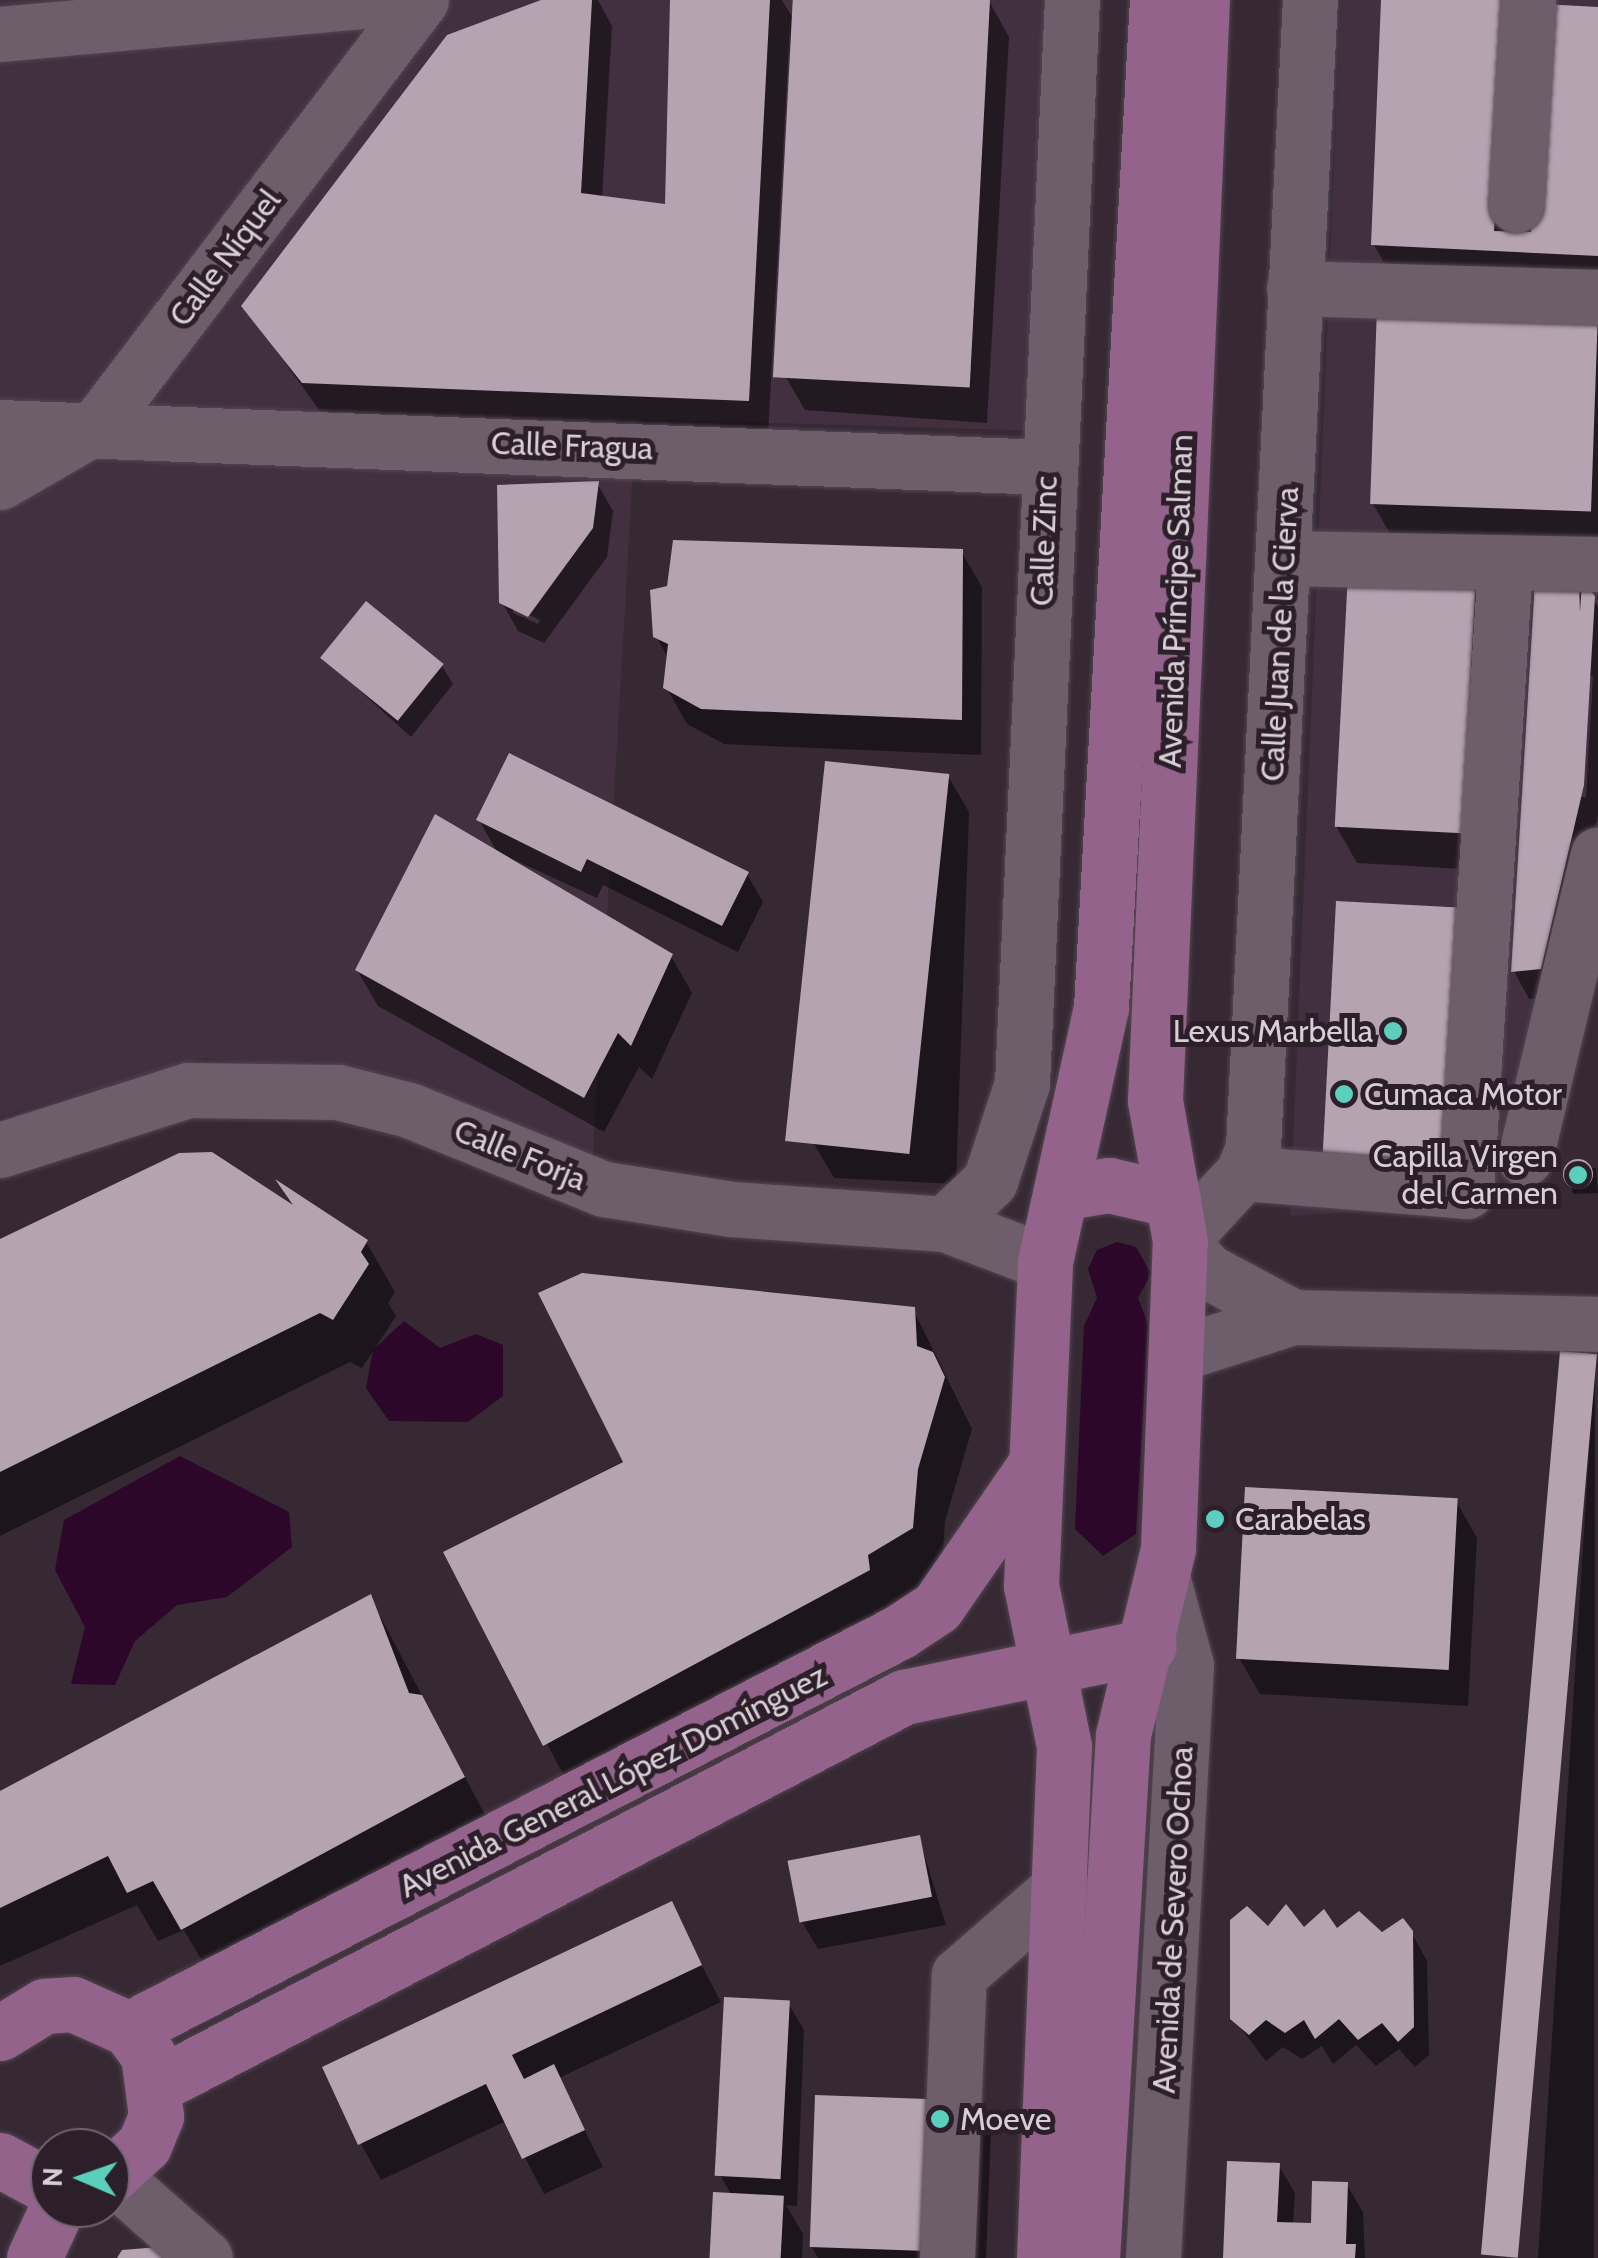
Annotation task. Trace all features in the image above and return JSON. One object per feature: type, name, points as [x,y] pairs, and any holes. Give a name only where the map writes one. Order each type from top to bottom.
[{"type":"main road","name":"Avenida Príncipe Salman","points":[[1048,1661],[1031,1585],[1046,1262],[1066,1192],[1102,988],[1157,0]]},
{"type":"main road","name":"Avenida Príncipe Salman","points":[[1177,1354],[1176,1220],[1155,1101],[1202,0]]},
{"type":"main road","points":[[1066,1192],[1108,1184],[1176,1220]]},
{"type":"main road","name":"Avenida de Severo Ochoa","points":[[1092,2258],[1123,1735],[1164,1584],[1177,1354]]},
{"type":"main road","name":"Avenida General López Domínguez","points":[[129,2030],[900,1632],[936,1606],[1036,1462]]},
{"type":"main road","name":"Avenida General López Domínguez","points":[[157,2085],[847,1723],[929,1688],[1048,1661],[1150,1646]]},
{"type":"main road","points":[[1044,2258],[1064,1746],[1048,1661]]},
{"type":"main road","points":[[5,2023],[73,2004],[129,2030],[157,2085],[144,2146],[130,2158]]},
{"type":"main road","points":[[0,2160],[30,2176]]},
{"type":"main road","points":[[34,2258],[47,2228]]},
{"type":"street","points":[[12,22],[371,0]]},
{"type":"street","name":"Calle Níquel","points":[[0,482],[98,426],[421,0]]},
{"type":"street","name":"Calle Zinc","points":[[945,1224],[990,1181],[1022,1083],[1072,0]]},
{"type":"street","name":"Calle Juan de la Cierva","points":[[1176,1220],[1243,1173],[1253,1146],[1310,0]]},
{"type":"street","points":[[1516,205],[1528,0]]},
{"type":"street","points":[[1294,288],[1598,298]]},
{"type":"street","points":[[0,427],[98,426]]},
{"type":"street","name":"Calle Fragua","points":[[98,426],[1048,466]]},
{"type":"street","points":[[1284,558],[1598,564]]},
{"type":"street","points":[[1243,1173],[1466,1191],[1506,562]]},
{"type":"street","points":[[1525,1158],[1598,855]]},
{"type":"street","name":"Calle Zinc","points":[[1022,1083],[1066,1192]]},
{"type":"street","name":"Calle Forja","points":[[0,1150],[152,1097],[272,1086],[410,1110],[604,1190],[652,1200],[945,1224],[1046,1262]]},
{"type":"street","points":[[945,1224],[1066,1192]]},
{"type":"street","points":[[1176,1220],[1208,1271],[1292,1318]]},
{"type":"street","points":[[1177,1354],[1292,1318],[1598,1324]]},
{"type":"street","name":"Avenida de Severo Ochoa","points":[[1153,2258],[1186,1665],[1164,1584]]},
{"type":"street","points":[[948,2258],[958,1974],[1061,1886]]},
{"type":"street","points":[[130,2193],[205,2258]]},
{"type":"shaded area","points":[[0,0],[1097,0],[1074,432],[636,419],[593,1155],[403,1081],[205,1058],[0,1117]]},
{"type":"shaded area","points":[[1341,0],[1598,0],[1598,903],[1514,1202],[1290,1216]]},
{"type":"shaded area","points":[[1117,1242],[1136,1247],[1151,1274],[1138,1298],[1148,1324],[1136,1534],[1103,1556],[1075,1529],[1084,1326],[1097,1298],[1088,1269],[1097,1250]]},
{"type":"shaded area","points":[[404,1321],[440,1348],[476,1334],[503,1345],[503,1396],[468,1422],[389,1421],[366,1388],[373,1350]]},
{"type":"shaded area","points":[[180,1456],[289,1512],[292,1547],[227,1597],[177,1605],[135,1641],[115,1685],[71,1684],[85,1627],[55,1570],[64,1520]]},
{"type":"building","points":[[541,0],[592,0],[581,193],[665,204],[670,0],[770,0],[749,401],[302,383],[241,306],[447,35]]},
{"type":"building","points":[[793,0],[990,0],[970,387],[773,377]]},
{"type":"building","points":[[1381,0],[1507,0],[1494,231],[1531,232],[1542,4],[1598,7],[1598,256],[1371,245]]},
{"type":"building","points":[[1377,307],[1598,315],[1591,512],[1370,504]]},
{"type":"building","points":[[599,481],[593,528],[528,617],[499,603],[497,485]]},
{"type":"building","points":[[673,540],[963,549],[962,720],[701,709],[663,688],[668,644],[653,637],[650,590],[667,586]]},
{"type":"building","points":[[1348,573],[1476,580],[1463,833],[1335,827]]},
{"type":"building","points":[[1535,581],[1579,581],[1580,612],[1582,581],[1595,596],[1584,785],[1541,969],[1511,972]]},
{"type":"building","points":[[366,601],[444,664],[398,721],[320,658]]},
{"type":"building","points":[[509,753],[749,872],[722,926],[587,859],[581,872],[476,820]]},
{"type":"building","points":[[825,761],[949,774],[909,1154],[785,1141]]},
{"type":"building","points":[[435,814],[673,954],[631,1046],[618,1033],[584,1098],[355,970]]},
{"type":"building","name":"Lexus Marbella","points":[[1336,901],[1463,908],[1450,1160],[1323,1154]]},
{"type":"building","points":[[212,1152],[293,1205],[275,1179],[368,1240],[361,1252],[369,1264],[333,1320],[320,1313],[0,1472],[0,1239],[179,1153]]},
{"type":"building","name":"Capilla Virgen del Carmen","points":[[1578,1159],[1589,1163],[1593,1174],[1589,1185],[1578,1189],[1567,1185],[1563,1174],[1567,1163]]},
{"type":"building","points":[[582,1273],[915,1307],[917,1346],[933,1352],[945,1377],[918,1469],[913,1528],[868,1555],[870,1570],[543,1746],[443,1552],[623,1462],[538,1293]]},
{"type":"building","points":[[1560,1351],[1597,1354],[1518,2258],[1481,2255]]},
{"type":"building","points":[[1245,1487],[1458,1498],[1449,1670],[1236,1659]]},
{"type":"building","points":[[371,1594],[409,1693],[422,1695],[465,1777],[181,1930],[153,1881],[127,1893],[108,1856],[0,1908],[0,1791]]},
{"type":"building","points":[[920,1835],[932,1897],[800,1923],[787,1861]]},
{"type":"building","points":[[672,1901],[702,1965],[512,2055],[524,2079],[554,2064],[585,2130],[522,2159],[486,2084],[358,2145],[322,2067]]},
{"type":"building","points":[[1286,1904],[1304,1927],[1324,1909],[1337,1928],[1359,1911],[1382,1932],[1403,1918],[1413,1931],[1414,2027],[1398,2042],[1382,2023],[1358,2040],[1339,2019],[1315,2039],[1304,2020],[1285,2033],[1266,2020],[1249,2035],[1230,2019],[1230,1920],[1247,1906],[1268,1926]]},
{"type":"building","points":[[724,1997],[790,2000],[781,2179],[715,2176]]},
{"type":"building","points":[[815,2095],[977,2101],[972,2253],[810,2247]]},
{"type":"building","points":[[1227,2161],[1280,2163],[1277,2222],[1311,2223],[1312,2181],[1348,2182],[1346,2244],[1356,2244],[1355,2258],[1223,2258]]},
{"type":"building","points":[[713,2192],[784,2196],[781,2258],[710,2258]]},
{"type":"building","points":[[171,2246],[179,2258],[117,2258],[122,2250]]},
{"type":"place","name":"Lexus Marbella","points":[[1393,1031]]},
{"type":"place","name":"Cumaca Motor","points":[[1344,1094]]},
{"type":"place","name":"Capilla Virgen del Carmen","points":[[1578,1175]]},
{"type":"place","name":"Carabelas","points":[[1215,1519]]},
{"type":"place","name":"Moeve","points":[[940,2119]]}]
